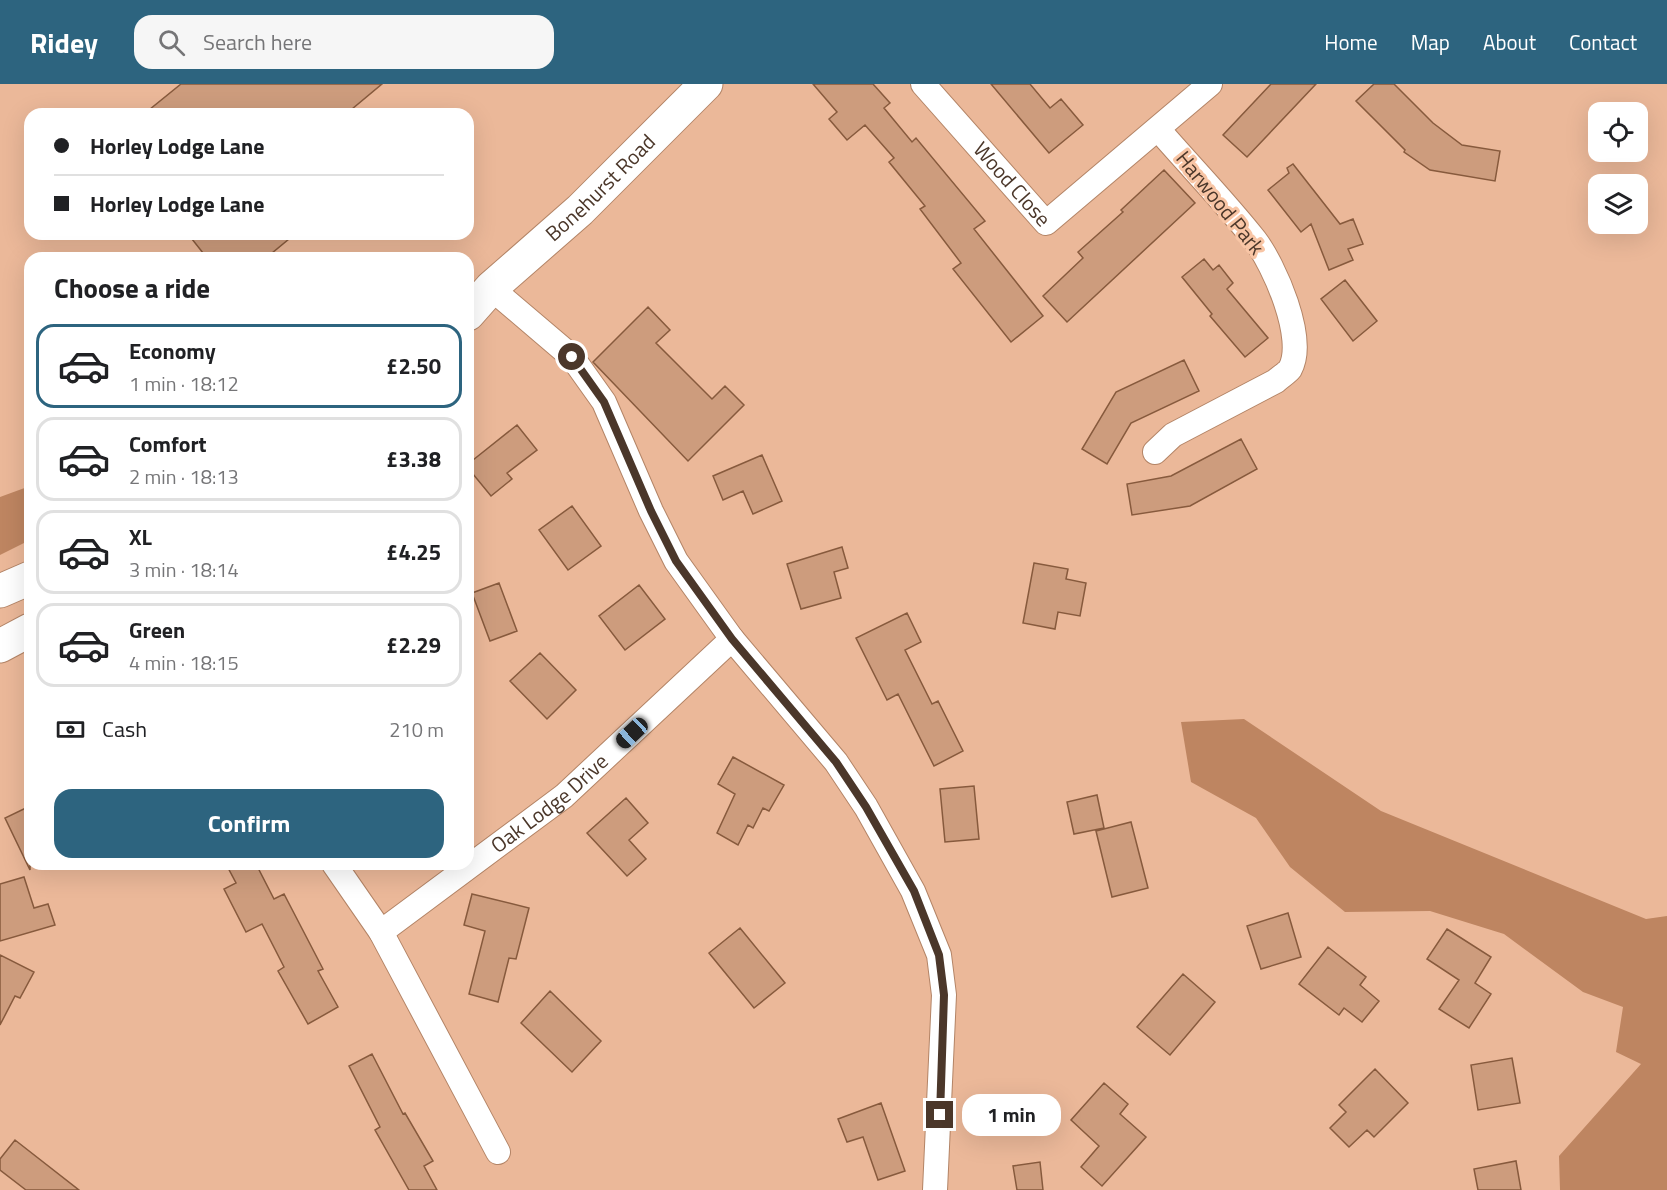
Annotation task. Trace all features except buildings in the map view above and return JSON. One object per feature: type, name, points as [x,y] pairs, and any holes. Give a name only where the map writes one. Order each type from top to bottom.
[{"type":"main road","name":"Bonehurst Road","points":[[479,295],[580,210],[706,84]]},
{"type":"main road","points":[[0,591],[24,581]]},
{"type":"main road","points":[[0,646],[24,633]]},
{"type":"street","name":"Wood Close","points":[[923,84],[1046,223],[1158,129]]},
{"type":"street","points":[[1158,129],[1210,84]]},
{"type":"street","name":"Harwood Park","points":[[1155,452],[1173,435],[1276,381],[1289,369],[1295,351],[1288,310],[1274,275],[1256,242],[1158,129]]},
{"type":"street","points":[[479,295],[572,357],[604,402],[651,511],[676,561],[732,639],[836,762],[862,801],[914,891],[939,955],[944,995],[945,1025],[935,1190]]},
{"type":"street","name":"Oak Lodge Drive","points":[[474,863],[564,796],[732,639]]},
{"type":"street","points":[[338,870],[381,932],[498,1152]]},
{"type":"street","name":"Oak Lodge Drive","points":[[381,932],[464,870]]},
{"type":"shaded area","points":[[24,488],[24,543],[0,555],[0,497]]},
{"type":"shaded area","points":[[1244,719],[1381,811],[1646,919],[1667,916],[1667,1190],[1560,1190],[1559,1156],[1641,1064],[1616,1052],[1623,1007],[1583,992],[1504,934],[1430,911],[1345,912],[1290,867],[1256,818],[1191,782],[1181,722]]},
{"type":"route","points":[[572,357],[604,402],[651,511],[676,561],[700,598],[732,639],[836,762],[866,807],[914,891],[939,955],[944,995],[945,1025],[940,1115]]}]
